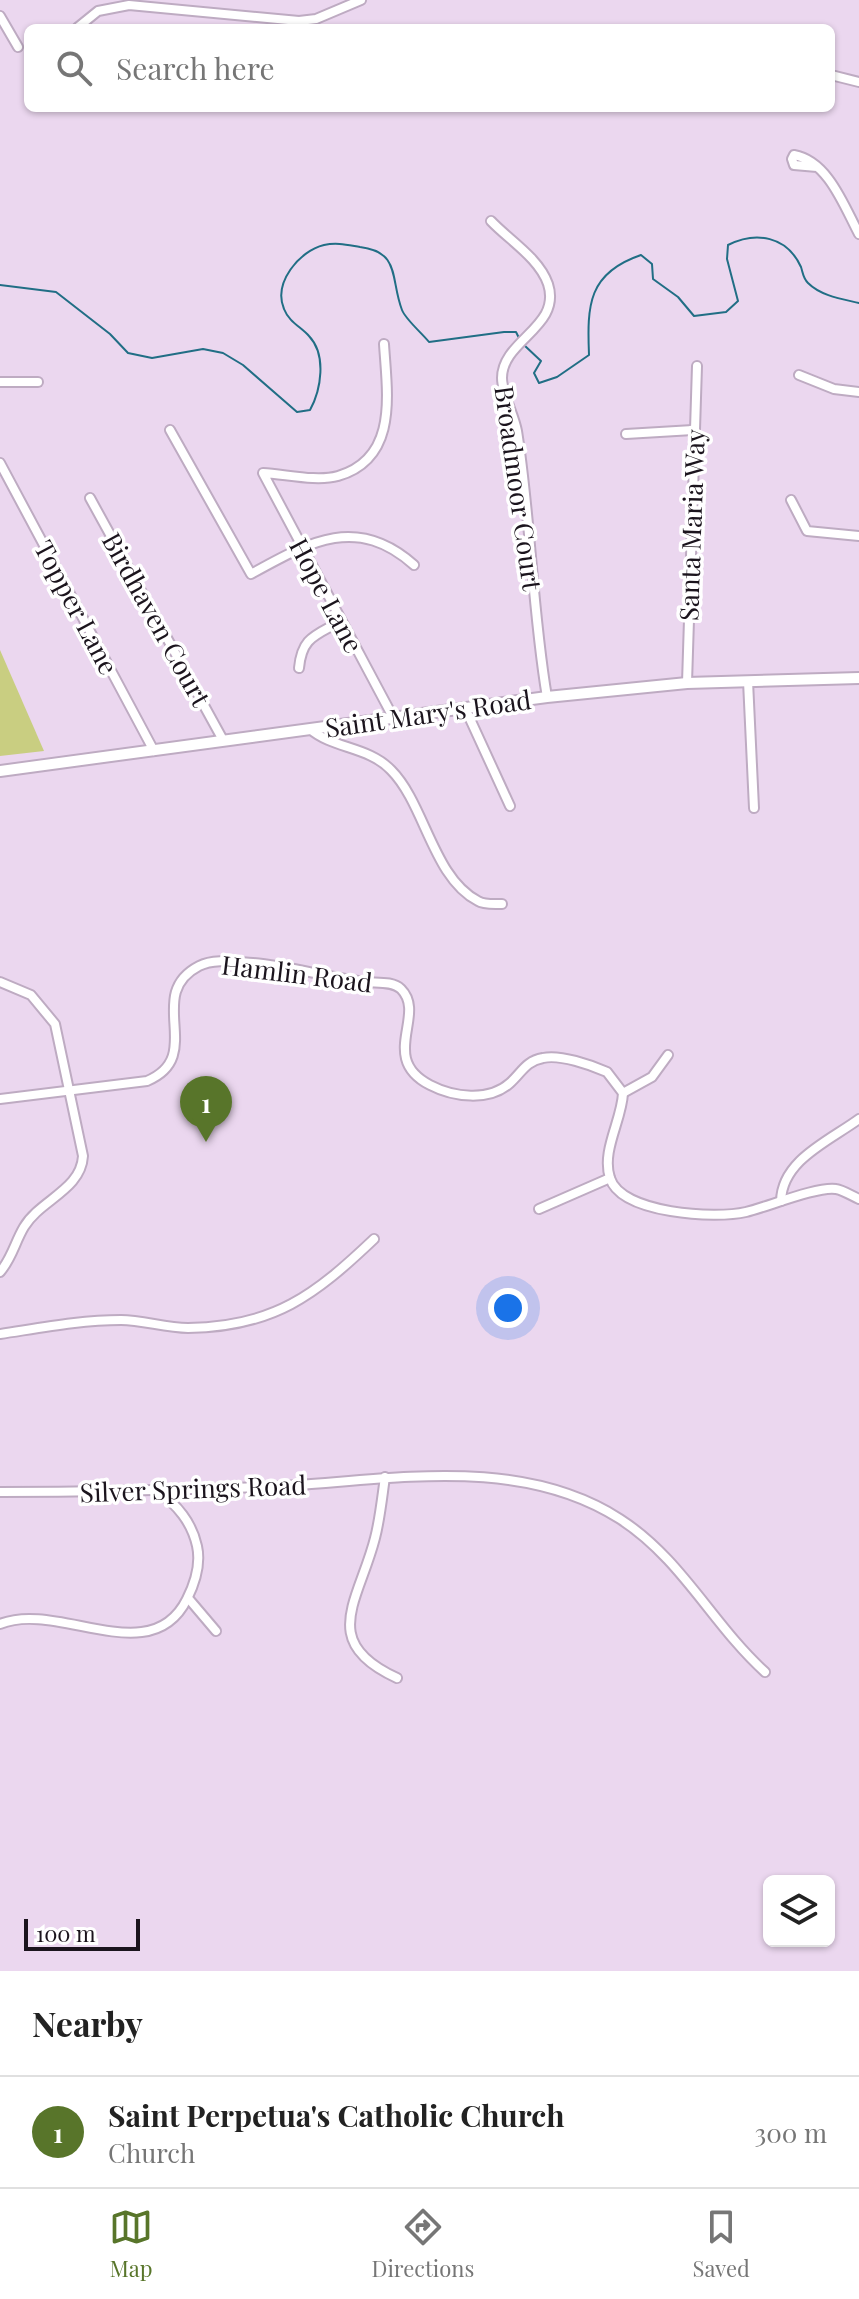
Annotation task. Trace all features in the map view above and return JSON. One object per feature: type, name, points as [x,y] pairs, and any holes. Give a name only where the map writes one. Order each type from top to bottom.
[{"type":"street","points":[[82,24],[98,11],[129,5],[299,21],[316,19],[361,0]]},
{"type":"street","points":[[0,16],[18,47]]},
{"type":"street","points":[[835,76],[859,82]]},
{"type":"street","points":[[817,167],[830,182],[859,234]]},
{"type":"street","name":"Broadmoor Court","points":[[491,221],[531,259],[548,284],[548,308],[533,331],[514,349],[502,380],[516,430],[547,697]]},
{"type":"street","name":"Hope Lane","points":[[384,344],[388,416],[385,432],[371,456],[337,476],[263,473],[393,717]]},
{"type":"street","name":"Santa Maria Way","points":[[687,683],[697,366]]},
{"type":"street","points":[[799,375],[834,389],[859,392]]},
{"type":"street","points":[[0,382],[38,382]]},
{"type":"street","points":[[170,430],[190,460],[251,574],[327,536],[362,538],[392,545],[414,565]]},
{"type":"street","points":[[626,434],[693,430]]},
{"type":"street","name":"Topper Lane","points":[[0,463],[154,751]]},
{"type":"street","name":"Birdhaven Court","points":[[90,498],[223,740]]},
{"type":"street","points":[[791,500],[807,531],[859,536]]},
{"type":"street","points":[[299,668],[301,649],[308,640],[341,621]]},
{"type":"street","name":"Saint Mary's Road","points":[[0,771],[547,697],[687,683],[859,678]]},
{"type":"street","points":[[748,681],[754,808]]},
{"type":"street","points":[[465,708],[510,806]]},
{"type":"street","points":[[310,729],[319,737],[362,750],[392,770],[458,885],[480,903],[502,904]]},
{"type":"street","name":"Hamlin Road","points":[[0,1099],[147,1081],[164,1072],[172,1063],[177,1042],[172,1007],[177,990],[188,975],[212,962],[255,963],[335,979],[395,984],[405,994],[408,1005],[404,1046],[407,1066],[430,1085],[467,1096],[487,1094],[510,1083],[525,1064],[552,1057],[607,1072],[623,1093]]},
{"type":"street","points":[[0,982],[18,987],[45,1008],[61,1042],[82,1145],[83,1167],[78,1177],[24,1226],[8,1262],[0,1272]]},
{"type":"street","points":[[668,1055],[652,1077],[623,1093],[608,1157],[610,1178],[623,1196],[642,1206],[666,1211],[742,1213],[835,1189],[859,1199]]},
{"type":"street","points":[[781,1201],[781,1184],[790,1169],[859,1119]]},
{"type":"street","points":[[539,1209],[610,1178]]},
{"type":"street","points":[[0,1334],[98,1321],[126,1320],[187,1328],[231,1324],[280,1311],[314,1292],[374,1239]]},
{"type":"street","name":"Silver Springs Road","points":[[0,1492],[156,1491],[444,1476],[538,1486],[590,1502],[646,1537],[674,1563],[742,1652],[765,1672]]},
{"type":"street","points":[[385,1477],[375,1537],[351,1611],[350,1625],[352,1639],[362,1658],[397,1678]]},
{"type":"street","points":[[0,1624],[29,1616],[130,1634],[149,1632],[180,1612],[188,1598],[198,1564],[197,1546],[180,1511],[156,1491]]},
{"type":"street","points":[[188,1598],[216,1631]]},
{"type":"green space","points":[[0,650],[44,751],[0,756]]},
{"type":"waterway","points":[[524,345],[541,361],[534,373],[539,383],[557,377],[589,355],[589,321],[594,293],[610,271],[641,255],[652,264],[653,279],[678,297],[694,316],[726,312],[738,301],[727,259],[728,245],[749,238],[770,239],[779,243],[795,257],[805,279],[813,287],[859,303]]},
{"type":"waterway","points":[[0,285],[56,292],[110,334],[128,353],[152,358],[203,349],[223,353],[243,365],[297,412],[310,410],[314,402],[320,362],[315,344],[286,314],[282,289],[297,261],[324,245],[347,245],[382,255],[392,269],[404,314],[429,342],[504,332],[516,332],[520,340]]},
{"type":"place","name":"Saint Perpetua's Catholic Church","points":[[206,1142]]}]
